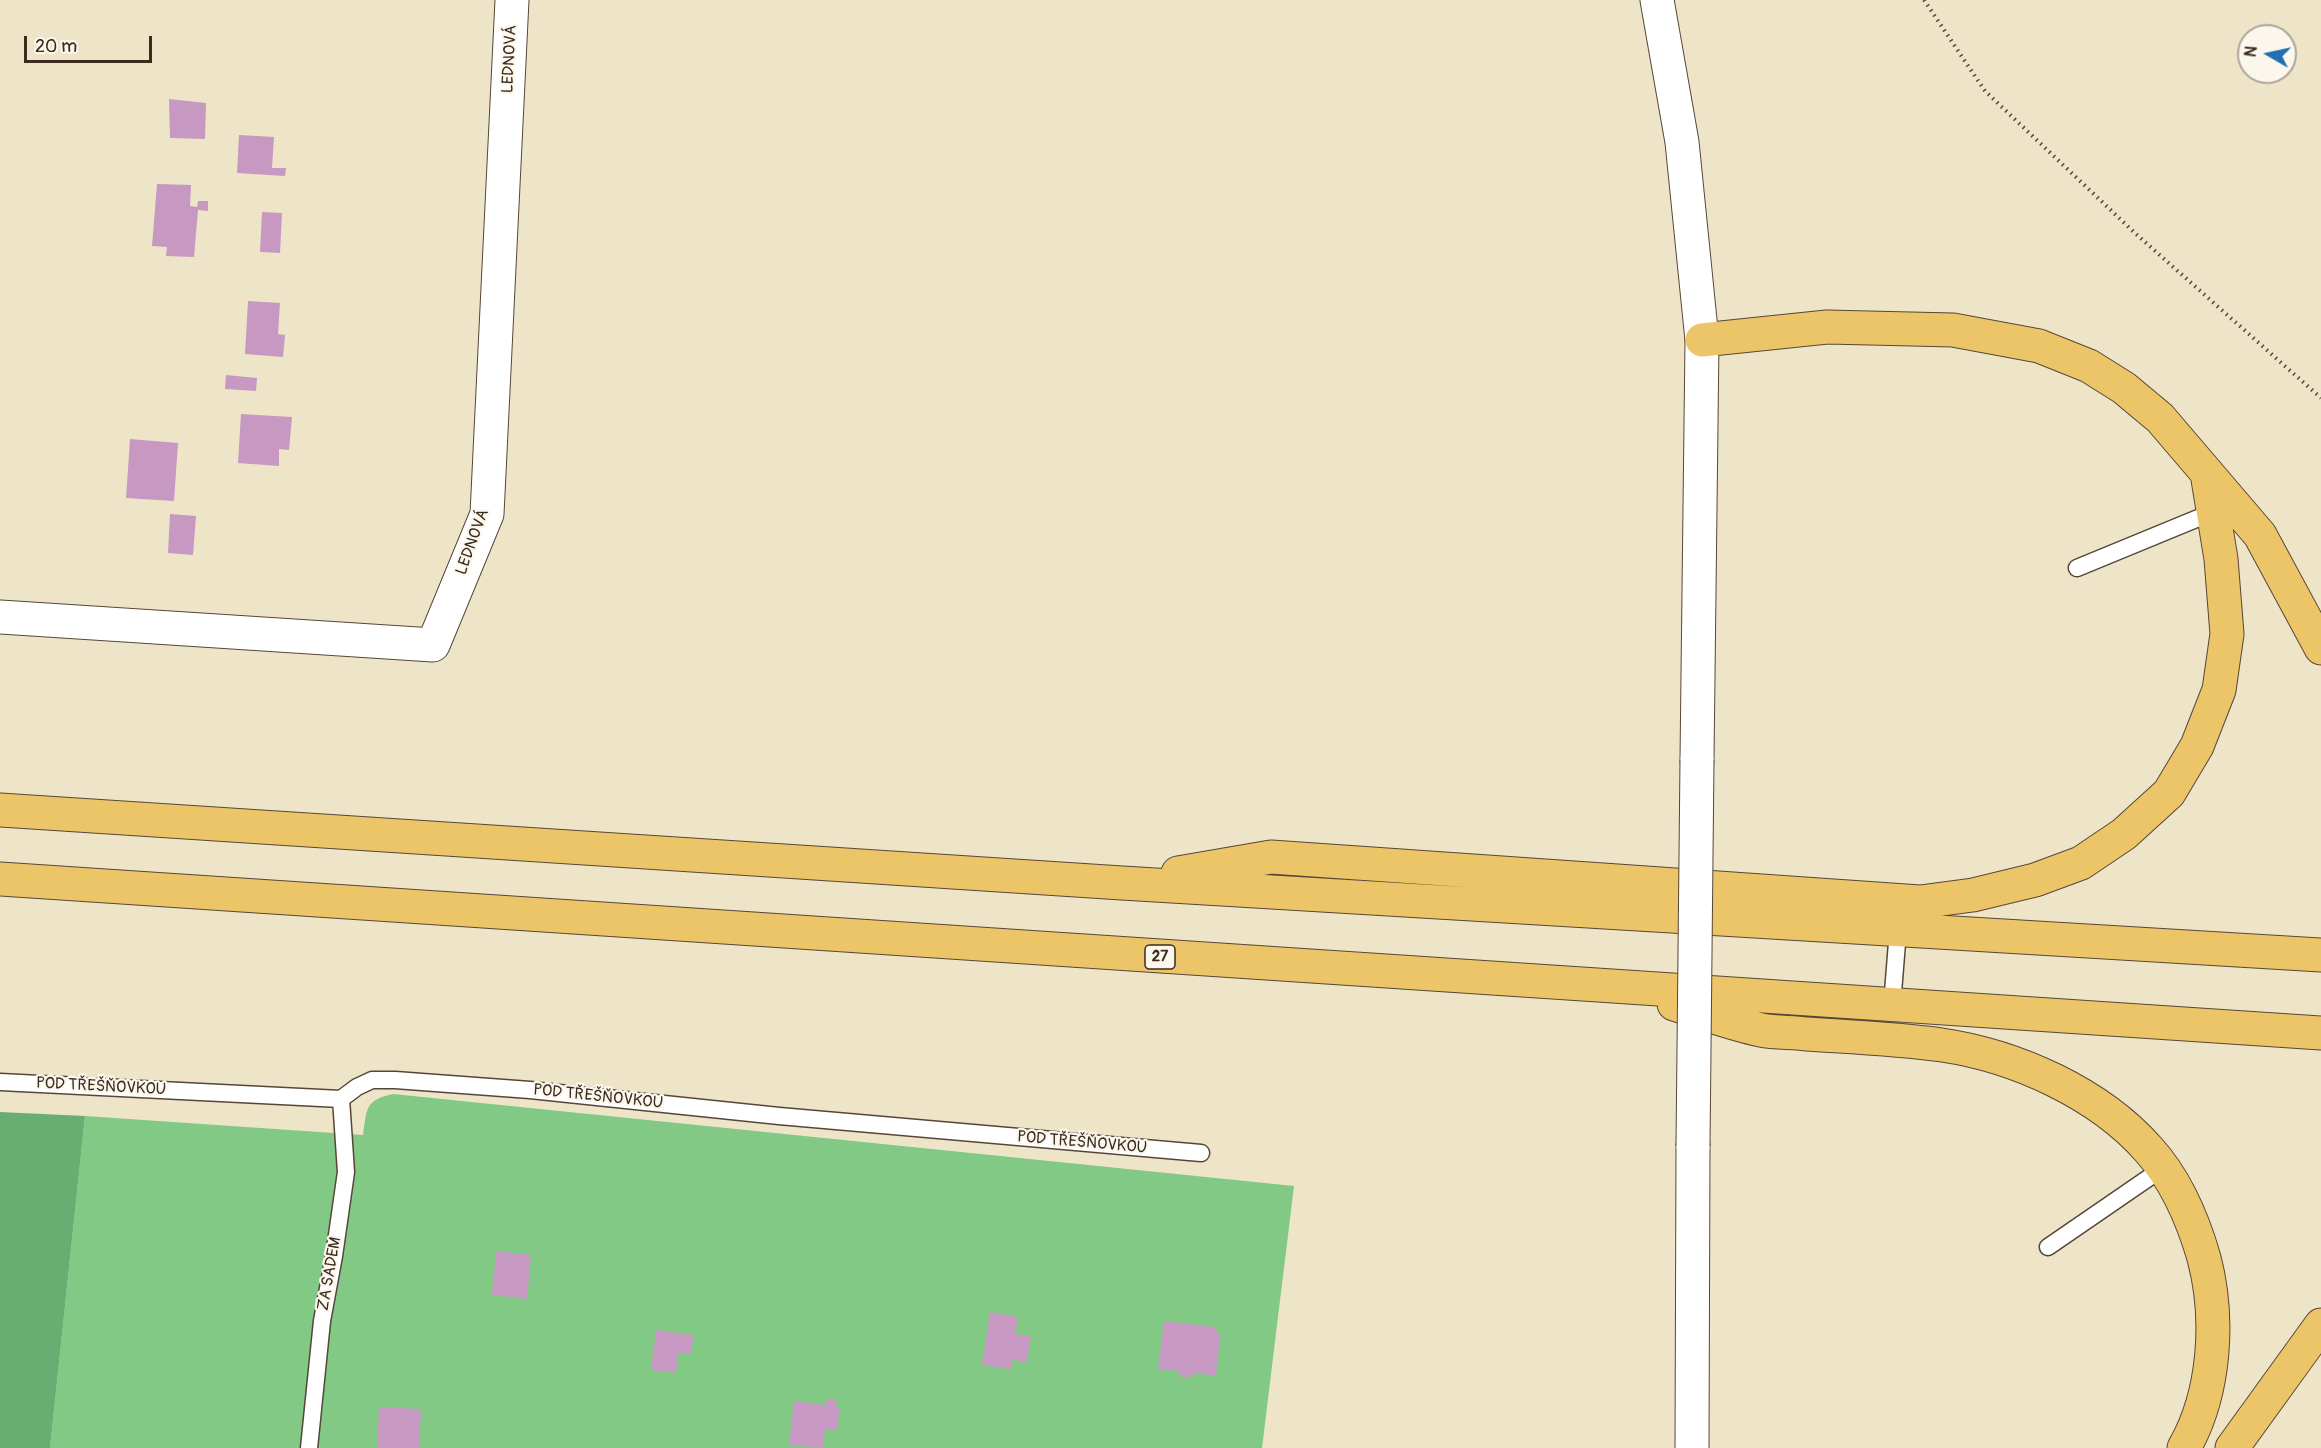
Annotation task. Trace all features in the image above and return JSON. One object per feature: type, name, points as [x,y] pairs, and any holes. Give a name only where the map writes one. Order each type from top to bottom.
[{"type":"highway","points":[[1702,340],[1827,327],[1953,330],[2039,346],[2089,366],[2124,388],[2160,418],[2260,535],[2321,648]]},
{"type":"highway","points":[[1122,883],[1271,857],[1920,902],[1972,895],[2035,880],[2081,862],[2124,834],[2169,793],[2197,746],[2219,690],[2227,634],[2221,559],[2207,473]]},
{"type":"highway","points":[[0,810],[1122,883],[2321,955]]},
{"type":"highway","name":"27","points":[[0,879],[2321,1033]]},
{"type":"highway","points":[[1615,987],[1761,1030],[1942,1045],[1982,1053],[2071,1087],[2114,1118],[2149,1149],[2176,1187],[2197,1234],[2208,1275],[2213,1336],[2206,1390],[2192,1434],[2184,1448]]},
{"type":"highway","points":[[2232,1448],[2321,1324]]},
{"type":"street","name":"LEDNOVÁ","points":[[0,617],[433,645],[487,514],[512,0]]},
{"type":"street","points":[[1657,0],[1682,142],[1702,340],[1696,760],[1692,1448]]},
{"type":"lane","points":[[2077,568],[2213,512]]},
{"type":"lane","points":[[1892,1005],[1898,930]]},
{"type":"lane","name":"POD TŘEŠŇOVKOU","points":[[0,1082],[340,1100],[357,1087],[372,1080],[395,1080],[530,1090],[779,1116],[1201,1154]]},
{"type":"lane","name":"ZA SADEM","points":[[309,1448],[322,1321],[346,1172],[340,1100]]},
{"type":"lane","points":[[2048,1247],[2163,1168]]},
{"type":"path","points":[[1924,0],[1985,91],[2136,234],[2321,398]]},
{"type":"green space","points":[[393,1094],[1294,1186],[1262,1448],[50,1448],[85,1116],[363,1135],[369,1107],[377,1099]]},
{"type":"green space","points":[[0,1112],[85,1116],[50,1448],[0,1448]]},
{"type":"building","points":[[169,99],[206,103],[205,139],[170,138]]},
{"type":"building","points":[[239,135],[274,137],[272,168],[286,168],[285,176],[237,173]]},
{"type":"building","points":[[157,184],[191,185],[190,206],[197,207],[198,201],[208,201],[208,211],[198,210],[194,257],[166,256],[167,247],[152,246]]},
{"type":"building","points":[[262,212],[282,213],[280,253],[260,252]]},
{"type":"building","points":[[248,301],[280,303],[278,334],[285,335],[283,357],[245,354]]},
{"type":"building","points":[[226,375],[257,378],[256,391],[225,389]]},
{"type":"building","points":[[241,414],[292,417],[289,450],[279,449],[279,466],[238,463]]},
{"type":"building","points":[[130,439],[178,443],[174,501],[126,498]]},
{"type":"building","points":[[170,514],[196,516],[193,555],[168,553]]},
{"type":"building","points":[[496,1251],[531,1255],[527,1299],[492,1295]]},
{"type":"building","points":[[990,1312],[1018,1317],[1015,1334],[1031,1336],[1027,1362],[1012,1360],[1011,1369],[982,1365]]},
{"type":"building","points":[[1164,1321],[1214,1327],[1220,1336],[1216,1376],[1196,1373],[1189,1378],[1182,1377],[1178,1371],[1158,1369]]},
{"type":"building","points":[[656,1330],[694,1335],[691,1354],[678,1353],[676,1373],[651,1370]]},
{"type":"building","points":[[827,1398],[837,1400],[836,1407],[840,1407],[837,1430],[825,1429],[823,1448],[789,1445],[794,1401],[826,1405]]},
{"type":"building","points":[[379,1407],[421,1409],[419,1448],[377,1448]]}]
